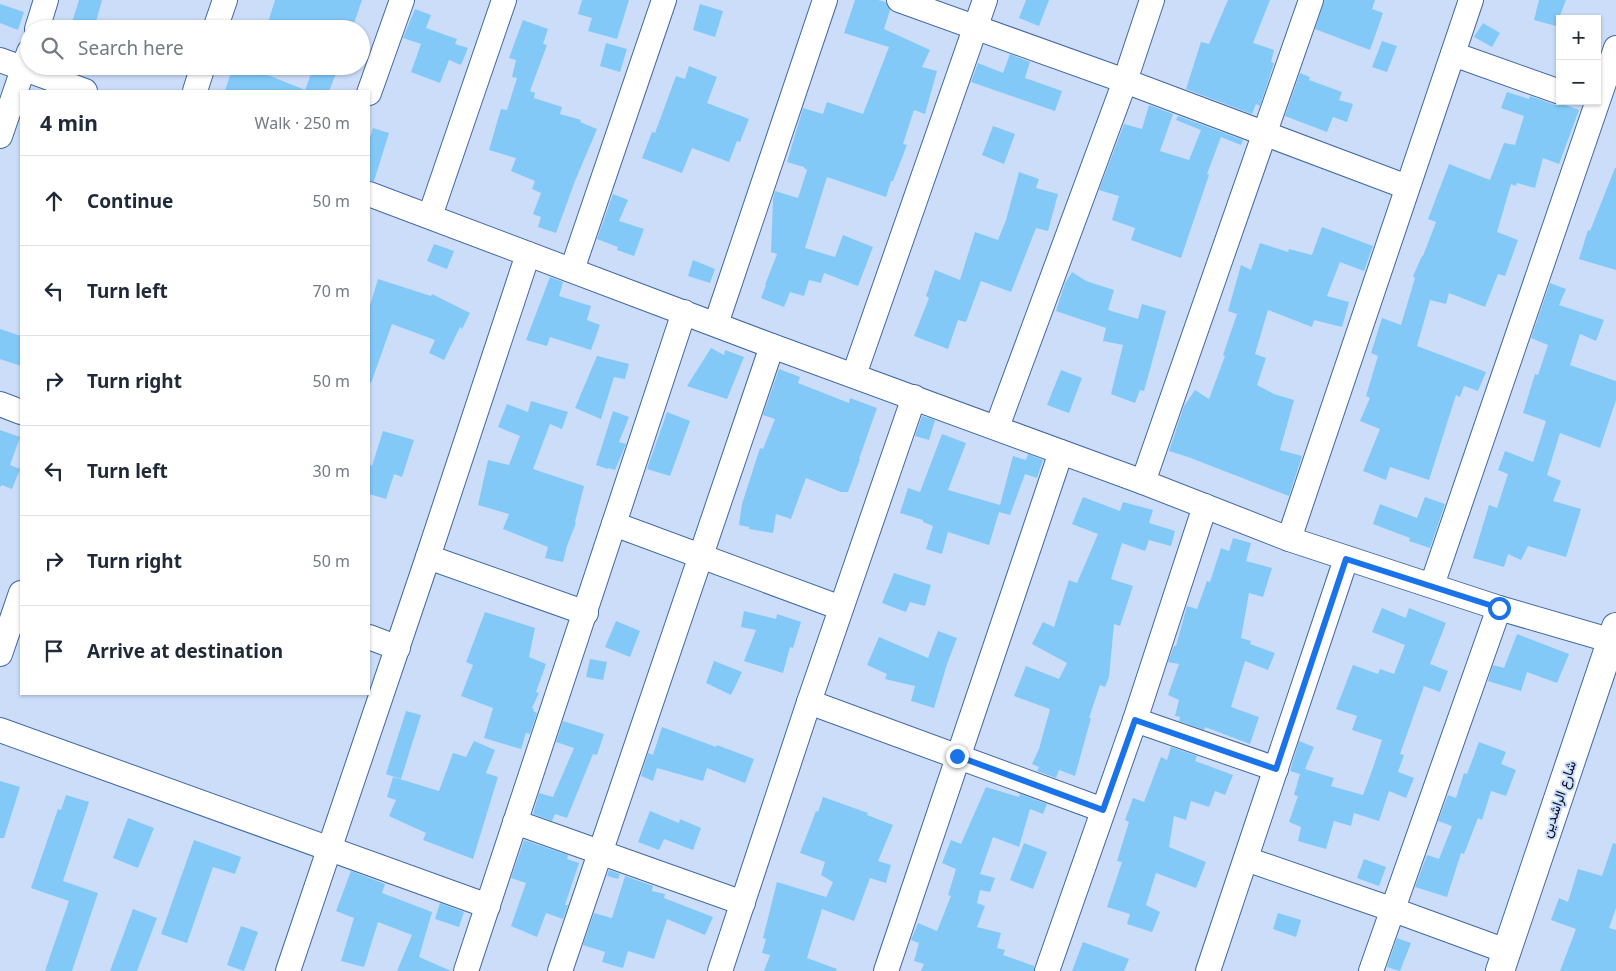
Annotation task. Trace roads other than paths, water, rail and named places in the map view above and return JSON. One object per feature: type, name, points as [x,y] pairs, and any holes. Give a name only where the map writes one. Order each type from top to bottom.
[{"type":"street","points":[[40,20],[46,0]]},
{"type":"street","points":[[218,20],[225,0]]},
{"type":"street","points":[[370,90],[402,0]]},
{"type":"street","points":[[430,216],[504,0]]},
{"type":"street","points":[[572,270],[664,0]]},
{"type":"street","points":[[716,324],[825,0]]},
{"type":"street","points":[[899,0],[1125,81],[1407,187]]},
{"type":"street","points":[[854,375],[985,0]]},
{"type":"street","points":[[997,427],[1125,81],[1152,0]]},
{"type":"street","points":[[1143,482],[1311,0]]},
{"type":"street","points":[[1289,539],[1472,0]]},
{"type":"street","points":[[1432,585],[1599,106],[1616,48]]},
{"type":"street","points":[[1453,54],[1556,91]]},
{"type":"street","points":[[0,60],[20,61]]},
{"type":"street","points":[[0,136],[21,75]]},
{"type":"street","points":[[54,75],[83,90]]},
{"type":"street","points":[[195,90],[200,75]]},
{"type":"street","points":[[370,198],[430,216],[772,346],[997,427],[1289,539],[1499,608],[1614,636]]},
{"type":"street","points":[[288,971],[398,648],[528,254]]},
{"type":"street","points":[[466,971],[684,312]]},
{"type":"street","points":[[560,971],[772,346]]},
{"type":"street","points":[[720,971],[809,702],[914,397]]},
{"type":"street","points":[[0,404],[20,412]]},
{"type":"street","points":[[886,971],[1061,452]]},
{"type":"street","points":[[1048,971],[1135,720],[1205,506]]},
{"type":"street","points":[[614,524],[841,608]]},
{"type":"street","points":[[428,557],[586,613]]},
{"type":"street","points":[[1208,971],[1346,559]]},
{"type":"street","points":[[0,654],[20,597]]},
{"type":"street","points":[[1371,971],[1391,909],[1499,608]]},
{"type":"street","name":"شارع الراشدين","points":[[1503,961],[1614,636]]},
{"type":"street","points":[[370,637],[398,648]]},
{"type":"street","points":[[809,702],[1103,810]]},
{"type":"street","points":[[1135,720],[1276,769]]},
{"type":"street","points":[[0,730],[488,906]]},
{"type":"street","points":[[515,822],[743,903]]},
{"type":"street","points":[[1246,859],[1391,909],[1503,961]]}]
